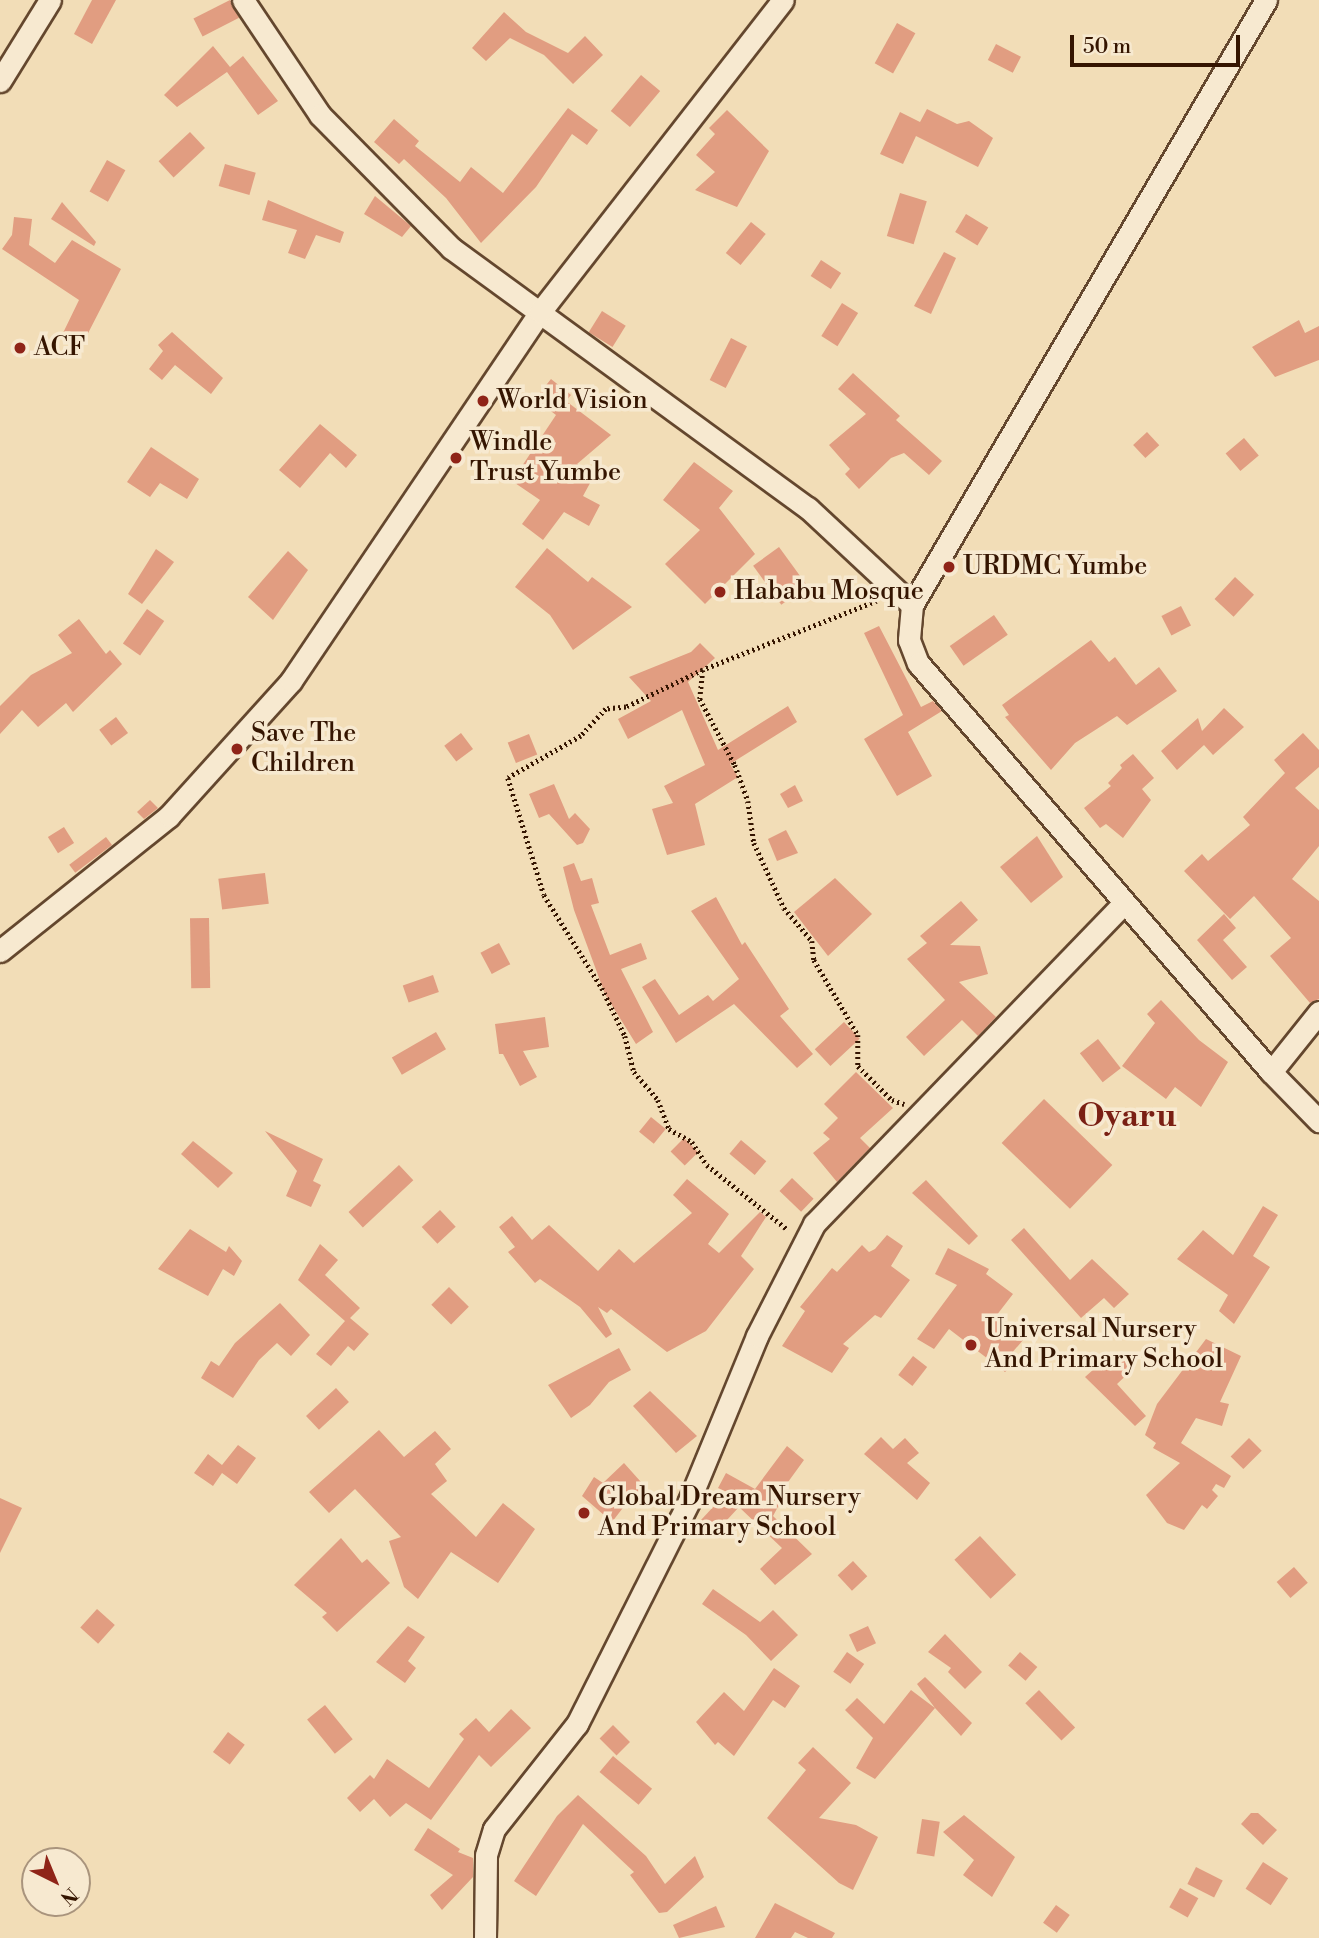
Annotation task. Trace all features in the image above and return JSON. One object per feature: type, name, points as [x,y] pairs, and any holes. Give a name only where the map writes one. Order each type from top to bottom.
[{"type":"street","points":[[0,81],[50,0]]},
{"type":"street","points":[[243,0],[320,115],[451,248],[808,508],[912,605]]},
{"type":"street","points":[[0,951],[169,816],[291,681],[540,312],[783,0]]},
{"type":"street","points":[[1266,0],[912,605],[909,640],[918,663],[1271,1072],[1319,1121]]},
{"type":"street","points":[[485,1938],[486,1855],[494,1829],[577,1724],[689,1501],[757,1336],[814,1224],[921,1108],[1124,903]]},
{"type":"street","points":[[1271,1072],[1319,1012]]},
{"type":"path","points":[[804,1243],[707,1165],[692,1142],[668,1129],[658,1100],[634,1072],[625,1036],[602,988],[544,895],[508,778],[581,736],[606,709],[636,703],[703,670],[872,600],[912,605]]},
{"type":"path","points":[[703,670],[701,699],[735,765],[748,801],[754,843],[784,908],[812,941],[814,960],[858,1035],[858,1066],[892,1101],[921,1108]]},
{"type":"building","points":[[92,0],[116,0],[92,44],[74,34]]},
{"type":"building","points":[[230,0],[239,18],[203,36],[193,19]]},
{"type":"building","points":[[504,12],[526,32],[568,53],[585,36],[603,55],[573,84],[544,55],[510,38],[486,61],[472,48]]},
{"type":"building","points":[[897,23],[915,33],[893,73],[875,63]]},
{"type":"building","points":[[996,44],[1021,57],[1013,73],[988,60]]},
{"type":"building","points":[[213,46],[230,67],[243,56],[278,101],[258,115],[227,72],[177,107],[164,95]]},
{"type":"building","points":[[641,75],[660,91],[630,127],[611,111]]},
{"type":"building","points":[[568,108],[598,130],[587,145],[572,134],[536,187],[481,243],[446,198],[404,159],[399,164],[374,142],[394,119],[419,141],[415,146],[460,182],[471,167],[503,193]]},
{"type":"building","points":[[927,109],[957,124],[969,121],[993,138],[978,167],[916,136],[903,164],[880,154],[900,112],[920,122]]},
{"type":"building","points":[[727,110],[769,151],[737,207],[695,190],[715,172],[696,155],[715,134],[709,128]]},
{"type":"building","points":[[190,132],[205,148],[174,177],[159,161]]},
{"type":"building","points":[[107,160],[125,170],[108,202],[90,191]]},
{"type":"building","points":[[225,164],[256,173],[249,195],[219,186]]},
{"type":"building","points":[[900,193],[927,201],[914,244],[887,236]]},
{"type":"building","points":[[375,196],[411,226],[402,237],[364,214]]},
{"type":"building","points":[[268,200],[344,232],[340,243],[316,235],[305,259],[288,253],[297,230],[262,220]]},
{"type":"building","points":[[62,202],[96,242],[94,246],[51,219]]},
{"type":"building","points":[[966,214],[988,227],[977,245],[955,232]]},
{"type":"building","points":[[14,217],[32,219],[29,245],[55,263],[72,240],[121,269],[83,343],[63,333],[79,300],[2,249],[12,235]]},
{"type":"building","points":[[751,222],[766,234],[741,265],[726,253]]},
{"type":"building","points":[[944,252],[956,258],[931,314],[914,306]]},
{"type":"building","points":[[821,260],[841,273],[831,289],[811,276]]},
{"type":"building","points":[[842,303],[858,313],[837,346],[821,336]]},
{"type":"building","points":[[602,311],[626,326],[612,347],[589,332]]},
{"type":"building","points":[[1299,320],[1305,333],[1319,326],[1319,360],[1275,377],[1252,347]]},
{"type":"building","points":[[172,332],[223,378],[211,394],[175,365],[162,380],[149,369],[163,351],[158,345]]},
{"type":"building","points":[[731,338],[747,346],[726,388],[710,380]]},
{"type":"building","points":[[853,373],[900,416],[896,420],[942,461],[929,475],[904,453],[891,458],[859,489],[845,474],[850,469],[829,445],[866,414],[838,389]]},
{"type":"building","points":[[551,379],[571,395],[566,401],[611,435],[577,464],[595,474],[583,496],[600,505],[589,526],[564,512],[543,540],[522,524],[540,500],[512,481],[556,415],[535,399]]},
{"type":"building","points":[[320,424],[357,455],[346,468],[330,453],[300,488],[279,470]]},
{"type":"building","points":[[1147,432],[1159,445],[1145,458],[1133,445]]},
{"type":"building","points":[[1244,438],[1259,456],[1240,471],[1226,453]]},
{"type":"building","points":[[151,447],[199,479],[187,499],[160,483],[150,497],[127,482]]},
{"type":"building","points":[[694,462],[733,491],[719,508],[755,554],[705,604],[665,564],[700,530],[663,500]]},
{"type":"building","points":[[779,547],[807,586],[781,605],[753,566]]},
{"type":"building","points":[[547,548],[588,582],[592,577],[632,607],[573,650],[550,615],[515,587]]},
{"type":"building","points":[[156,549],[174,562],[142,604],[128,594]]},
{"type":"building","points":[[288,551],[308,570],[273,620],[248,597]]},
{"type":"building","points":[[1235,577],[1254,595],[1234,617],[1215,599]]},
{"type":"building","points":[[1181,606],[1191,626],[1171,636],[1161,616]]},
{"type":"building","points":[[147,609],[164,621],[140,655],[123,643]]},
{"type":"building","points":[[994,615],[1008,635],[964,666],[950,646]]},
{"type":"building","points":[[79,619],[106,654],[110,650],[122,664],[73,712],[66,703],[38,727],[22,710],[0,734],[0,706],[31,675],[72,653],[58,635]]},
{"type":"building","points":[[879,626],[921,707],[933,701],[942,711],[908,732],[932,776],[897,796],[864,739],[903,715],[864,633]]},
{"type":"building","points":[[1091,640],[1109,662],[1115,657],[1136,685],[1159,667],[1177,691],[1127,725],[1117,716],[1075,743],[1051,770],[1005,717],[1009,715],[1002,705]]},
{"type":"building","points":[[700,643],[715,658],[688,682],[718,750],[788,706],[797,722],[730,764],[738,777],[695,804],[705,845],[667,855],[652,809],[673,803],[664,786],[705,765],[682,710],[628,739],[618,719],[651,701],[629,677],[691,652]]},
{"type":"building","points":[[1224,708],[1244,727],[1213,755],[1204,745],[1177,770],[1161,751],[1198,718],[1202,731]]},
{"type":"building","points":[[116,717],[128,733],[111,746],[99,730]]},
{"type":"building","points":[[461,733],[473,749],[456,762],[444,746]]},
{"type":"building","points":[[1303,733],[1319,750],[1319,767],[1295,788],[1319,810],[1319,846],[1292,879],[1319,901],[1319,999],[1310,1003],[1270,956],[1291,938],[1254,896],[1230,919],[1184,871],[1202,854],[1208,861],[1250,825],[1243,817],[1285,773],[1274,760]]},
{"type":"building","points":[[529,734],[537,754],[516,763],[508,743]]},
{"type":"building","points":[[1133,754],[1154,778],[1142,789],[1151,800],[1123,838],[1106,824],[1100,828],[1084,808],[1111,786],[1108,783],[1122,768],[1120,765]]},
{"type":"building","points":[[554,784],[569,819],[575,813],[590,829],[583,843],[577,845],[549,814],[539,818],[529,794]]},
{"type":"building","points":[[795,785],[803,801],[788,808],[780,794]]},
{"type":"building","points":[[150,800],[158,808],[144,819],[137,812]]},
{"type":"building","points":[[64,827],[74,843],[58,853],[48,837]]},
{"type":"building","points":[[786,830],[798,853],[777,861],[768,839]]},
{"type":"building","points":[[1037,836],[1063,877],[1031,903],[1000,867]]},
{"type":"building","points":[[106,837],[112,845],[75,873],[69,865]]},
{"type":"building","points":[[574,863],[581,881],[592,878],[599,903],[591,905],[610,955],[641,943],[647,959],[621,969],[653,1032],[636,1044],[605,994],[574,910],[563,867]]},
{"type":"building","points":[[265,873],[269,904],[222,909],[218,879]]},
{"type":"building","points":[[835,878],[872,914],[828,956],[794,912]]},
{"type":"building","points":[[716,897],[742,945],[745,942],[789,1009],[780,1016],[813,1054],[797,1068],[734,1004],[676,1043],[642,987],[655,979],[679,1015],[708,995],[713,1001],[739,979],[691,911]]},
{"type":"building","points":[[961,901],[978,920],[950,945],[980,946],[988,974],[959,982],[996,1017],[978,1036],[962,1020],[924,1056],[906,1037],[945,1000],[907,959],[927,943],[920,936]]},
{"type":"building","points":[[1224,914],[1236,928],[1223,940],[1247,967],[1232,980],[1197,940]]},
{"type":"building","points":[[190,918],[209,918],[210,988],[191,988]]},
{"type":"building","points":[[499,943],[510,964],[492,974],[480,953]]},
{"type":"building","points":[[433,975],[439,992],[409,1002],[403,985]]},
{"type":"building","points":[[1161,1000],[1199,1040],[1228,1062],[1201,1107],[1175,1087],[1166,1099],[1122,1066],[1155,1023],[1147,1014]]},
{"type":"building","points":[[545,1017],[549,1047],[523,1051],[537,1077],[520,1086],[503,1054],[499,1054],[495,1024]]},
{"type":"building","points":[[844,1022],[860,1039],[830,1066],[815,1049]]},
{"type":"building","points":[[436,1032],[446,1049],[402,1075],[392,1058]]},
{"type":"building","points":[[1098,1039],[1121,1068],[1103,1082],[1080,1053]]},
{"type":"building","points":[[856,1072],[893,1108],[860,1138],[870,1148],[837,1182],[813,1153],[830,1139],[823,1133],[838,1118],[824,1104]]},
{"type":"building","points":[[1044,1099],[1112,1165],[1070,1209],[1002,1143]]},
{"type":"building","points":[[651,1117],[666,1129],[654,1144],[639,1132]]},
{"type":"building","points":[[265,1131],[323,1159],[313,1181],[321,1185],[311,1207],[286,1196],[297,1171]]},
{"type":"building","points":[[684,1138],[698,1152],[685,1166],[671,1151]]},
{"type":"building","points":[[741,1140],[766,1161],[755,1175],[729,1154]]},
{"type":"building","points":[[193,1141],[233,1173],[218,1188],[181,1154]]},
{"type":"building","points":[[399,1165],[413,1180],[363,1227],[349,1212]]},
{"type":"building","points":[[792,1178],[814,1199],[801,1212],[779,1191]]},
{"type":"building","points":[[687,1179],[729,1214],[708,1244],[719,1253],[760,1212],[766,1217],[741,1256],[754,1269],[706,1331],[667,1352],[611,1309],[607,1313],[598,1307],[612,1334],[606,1338],[580,1307],[540,1279],[535,1283],[508,1252],[515,1247],[499,1227],[512,1216],[532,1240],[549,1225],[598,1271],[619,1249],[634,1263],[692,1213],[673,1195]]},
{"type":"building","points":[[926,1180],[978,1236],[969,1245],[912,1193]]},
{"type":"building","points":[[1263,1206],[1278,1215],[1253,1256],[1270,1267],[1234,1324],[1219,1311],[1228,1295],[1177,1259],[1203,1230],[1233,1255]]},
{"type":"building","points":[[440,1210],[456,1227],[437,1244],[422,1227]]},
{"type":"building","points":[[1024,1228],[1070,1280],[1092,1259],[1129,1294],[1114,1308],[1104,1298],[1081,1318],[1011,1240]]},
{"type":"building","points":[[190,1229],[226,1252],[229,1246],[242,1261],[234,1276],[223,1269],[208,1296],[158,1269]]},
{"type":"building","points":[[887,1235],[903,1246],[891,1266],[910,1280],[881,1318],[875,1315],[843,1344],[849,1348],[832,1373],[782,1346],[805,1311],[800,1307],[832,1268],[837,1272],[862,1245],[869,1252]]},
{"type":"building","points":[[320,1244],[338,1260],[325,1275],[360,1308],[350,1318],[369,1334],[354,1351],[348,1346],[331,1366],[316,1354],[345,1321],[298,1280]]},
{"type":"building","points":[[948,1248],[989,1269],[986,1274],[1013,1294],[996,1316],[1024,1339],[1010,1355],[1017,1361],[1005,1372],[949,1329],[934,1349],[917,1339],[957,1285],[935,1274]]},
{"type":"building","points":[[449,1287],[469,1307],[451,1324],[431,1305]]},
{"type":"building","points":[[280,1303],[310,1335],[291,1356],[277,1343],[259,1360],[233,1398],[201,1378],[211,1361],[219,1366],[235,1343]]},
{"type":"building","points":[[1206,1339],[1241,1356],[1220,1402],[1229,1404],[1222,1426],[1196,1418],[1181,1443],[1231,1476],[1224,1488],[1216,1484],[1212,1490],[1218,1496],[1207,1509],[1202,1505],[1184,1530],[1167,1523],[1146,1495],[1180,1463],[1153,1448],[1156,1443],[1145,1435],[1157,1404]]},
{"type":"building","points":[[619,1348],[631,1370],[609,1382],[590,1405],[571,1418],[548,1385]]},
{"type":"building","points":[[1122,1352],[1135,1367],[1117,1384],[1146,1416],[1135,1426],[1085,1377],[1103,1361],[1109,1366]]},
{"type":"building","points":[[913,1356],[927,1367],[912,1386],[898,1375]]},
{"type":"building","points":[[336,1388],[349,1402],[319,1430],[306,1416]]},
{"type":"building","points":[[650,1391],[697,1436],[676,1453],[633,1406]]},
{"type":"building","points":[[379,1430],[404,1457],[435,1431],[451,1449],[435,1464],[447,1481],[431,1494],[476,1537],[503,1503],[535,1529],[498,1583],[451,1552],[418,1599],[404,1587],[389,1541],[401,1537],[355,1489],[329,1513],[309,1492]]},
{"type":"building","points":[[881,1437],[893,1449],[905,1438],[919,1453],[907,1463],[930,1483],[917,1500],[864,1454]]},
{"type":"building","points":[[1249,1438],[1262,1451],[1243,1469],[1231,1456]]},
{"type":"building","points":[[238,1445],[256,1458],[237,1484],[222,1473],[213,1486],[194,1473],[208,1454],[222,1465]]},
{"type":"building","points":[[787,1446],[804,1460],[775,1500],[780,1503],[773,1516],[812,1554],[775,1585],[760,1569],[782,1548],[739,1507],[715,1533],[701,1520],[727,1492],[718,1488],[726,1473],[755,1489]]},
{"type":"building","points":[[624,1463],[649,1491],[634,1505],[629,1500],[612,1522],[582,1496],[594,1477],[603,1483]]},
{"type":"building","points":[[0,1498],[22,1508],[0,1553]]},
{"type":"building","points":[[980,1536],[1016,1575],[991,1599],[954,1560]]},
{"type":"building","points":[[341,1538],[362,1563],[367,1559],[390,1583],[337,1632],[322,1617],[327,1613],[294,1585]]},
{"type":"building","points":[[853,1561],[867,1576],[852,1591],[838,1575]]},
{"type":"building","points":[[1294,1567],[1308,1583],[1290,1598],[1277,1582]]},
{"type":"building","points":[[713,1589],[760,1622],[773,1610],[798,1635],[771,1661],[746,1635],[702,1604]]},
{"type":"building","points":[[97,1609],[115,1625],[98,1644],[80,1628]]},
{"type":"building","points":[[408,1626],[425,1637],[408,1661],[416,1668],[405,1683],[376,1662]]},
{"type":"building","points":[[868,1626],[876,1643],[857,1652],[849,1635]]},
{"type":"building","points":[[945,1634],[982,1672],[965,1689],[948,1672],[951,1668],[928,1652]]},
{"type":"building","points":[[847,1652],[864,1664],[850,1684],[833,1672]]},
{"type":"building","points":[[1020,1652],[1037,1667],[1026,1681],[1008,1666]]},
{"type":"building","points":[[774,1668],[800,1686],[785,1708],[773,1700],[734,1756],[718,1742],[715,1745],[696,1722],[724,1692],[744,1711]]},
{"type":"building","points":[[925,1677],[972,1723],[961,1736],[917,1684]]},
{"type":"building","points":[[911,1690],[935,1708],[875,1779],[856,1768],[873,1738],[845,1710],[857,1698],[884,1724]]},
{"type":"building","points":[[1039,1690],[1075,1727],[1061,1741],[1025,1703]]},
{"type":"building","points":[[325,1705],[353,1739],[335,1754],[307,1719]]},
{"type":"building","points":[[511,1709],[531,1728],[491,1767],[479,1755],[431,1820],[406,1803],[390,1817],[374,1799],[360,1812],[347,1798],[370,1775],[374,1779],[387,1759],[429,1788],[464,1739],[459,1734],[476,1718],[489,1732]]},
{"type":"building","points":[[613,1725],[630,1742],[617,1755],[600,1738]]},
{"type":"building","points":[[228,1732],[245,1745],[230,1765],[213,1752]]},
{"type":"building","points":[[813,1747],[851,1783],[819,1818],[856,1825],[878,1837],[853,1890],[839,1883],[767,1818],[806,1770],[798,1763]]},
{"type":"building","points":[[613,1756],[652,1789],[639,1805],[600,1772]]},
{"type":"building","points":[[578,1795],[646,1856],[665,1884],[695,1856],[704,1877],[667,1912],[659,1913],[630,1875],[634,1872],[583,1824],[536,1896],[514,1881],[557,1816]]},
{"type":"building","points":[[1251,1813],[1258,1813],[1277,1830],[1263,1845],[1241,1824]]},
{"type":"building","points":[[964,1815],[1015,1857],[992,1897],[963,1875],[974,1860],[943,1832]]},
{"type":"building","points":[[922,1819],[940,1822],[934,1856],[917,1854]]},
{"type":"building","points":[[428,1828],[460,1849],[458,1852],[473,1858],[473,1877],[442,1910],[430,1895],[453,1875],[414,1850]]},
{"type":"building","points":[[1263,1862],[1288,1878],[1271,1905],[1246,1889]]},
{"type":"building","points":[[1196,1867],[1223,1881],[1214,1898],[1187,1884]]},
{"type":"building","points":[[1180,1888],[1198,1898],[1188,1917],[1169,1907]]},
{"type":"building","points":[[775,1903],[835,1933],[832,1938],[808,1938],[795,1932],[791,1938],[755,1938]]},
{"type":"building","points":[[1056,1905],[1070,1915],[1057,1933],[1043,1923]]},
{"type":"building","points":[[716,1906],[725,1927],[679,1938],[673,1925]]},
{"type":"place","name":"ACF","points":[[20,348]]},
{"type":"place","name":"World Vision","points":[[483,401]]},
{"type":"place","name":"Windle Trust Yumbe","points":[[456,458]]},
{"type":"place","name":"URDMC Yumbe","points":[[949,567]]},
{"type":"place","name":"Hababu Mosque","points":[[720,592]]},
{"type":"place","name":"Save The Children","points":[[237,749]]},
{"type":"place","name":"Universal Nursery And Primary School","points":[[971,1345]]},
{"type":"place","name":"Global Dream Nursery And Primary School","points":[[584,1513]]},
{"type":"district","name":"Oyaru","points":[[1127,1117]]}]
